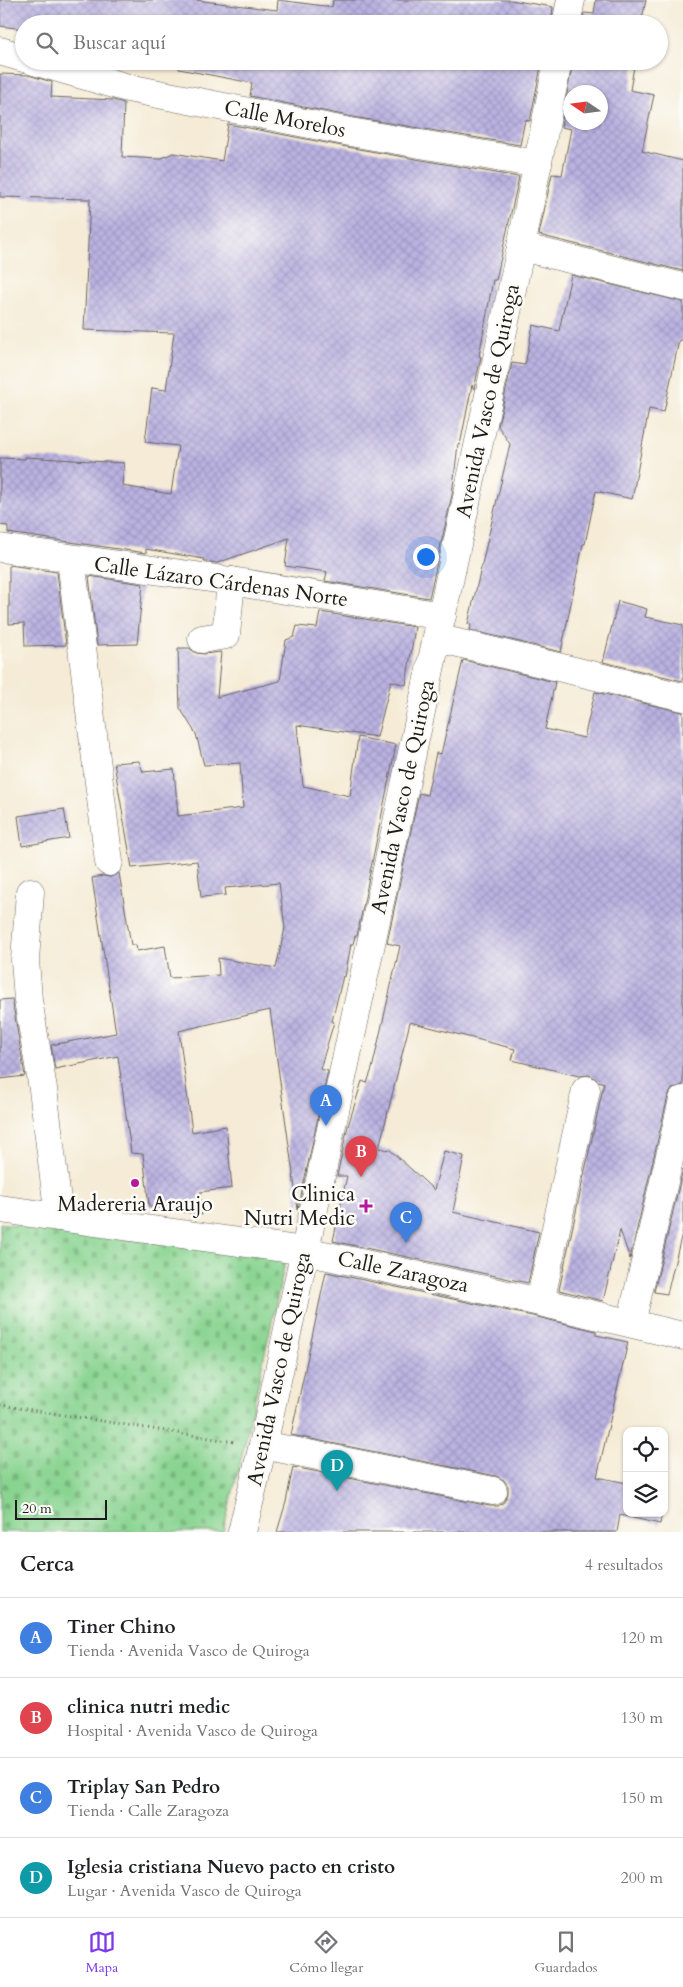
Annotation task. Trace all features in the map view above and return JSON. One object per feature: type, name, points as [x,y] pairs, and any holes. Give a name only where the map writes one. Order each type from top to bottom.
[{"type":"street","points":[[568,15],[571,0]]},
{"type":"street","points":[[0,51],[15,55]]},
{"type":"street","name":"Calle Morelos","points":[[65,70],[128,88],[350,132],[538,164]]},
{"type":"street","name":"Avenida Vasco de Quiroga","points":[[242,1532],[305,1252],[521,247],[556,70]]},
{"type":"street","points":[[521,247],[683,287]]},
{"type":"street","name":"Calle Lázaro Cárdenas Norte","points":[[0,548],[71,560],[231,581],[439,627],[683,697]]},
{"type":"street","points":[[71,560],[108,862]]},
{"type":"street","points":[[202,639],[226,635],[231,581]]},
{"type":"street","points":[[30,892],[25,960],[28,1000],[43,1090],[59,1217]]},
{"type":"street","points":[[540,1302],[586,1090]]},
{"type":"street","points":[[631,1323],[683,1100]]},
{"type":"street","name":"Calle Zaragoza","points":[[0,1209],[305,1252],[540,1302],[683,1336]]},
{"type":"street","points":[[263,1445],[493,1491]]},
{"type":"path","points":[[0,1404],[263,1445]]},
{"type":"green space","points":[[0,1223],[286,1258],[223,1532],[0,1532]]},
{"type":"building","points":[[0,0],[195,0],[277,10],[278,0],[332,7],[333,0],[510,0],[553,7],[552,15],[15,15],[15,28],[0,26]]},
{"type":"building","points":[[596,0],[646,0],[643,15],[584,15],[584,13],[594,14]]},
{"type":"building","points":[[184,70],[540,70],[530,121],[525,120],[520,145],[353,117],[250,96],[252,83]]},
{"type":"building","points":[[571,70],[633,70],[630,90],[654,95],[642,151],[683,161],[683,271],[539,235],[552,174],[562,175],[571,130],[608,130],[608,85],[569,85]]},
{"type":"building","points":[[0,74],[28,75],[52,82],[51,97],[113,100],[124,103],[122,157],[160,159],[173,153],[222,161],[228,124],[519,177],[496,280],[493,280],[479,356],[481,357],[474,389],[472,385],[460,445],[458,444],[452,495],[429,598],[325,581],[327,572],[285,566],[289,538],[217,563],[146,549],[146,553],[8,533],[8,526],[0,525],[0,458],[25,459],[25,457],[124,463],[122,486],[171,494],[178,446],[145,442],[152,388],[166,390],[174,333],[84,330],[90,199],[0,197]]},
{"type":"building","points":[[571,275],[683,302],[683,340],[679,340],[664,412],[649,409],[632,499],[596,491],[561,652],[470,630],[471,625],[468,624],[510,444],[498,426],[512,363],[525,365],[533,325],[559,331]]},
{"type":"building","points":[[9,565],[57,572],[66,645],[25,646],[24,623],[9,624]]},
{"type":"building","points":[[89,576],[143,584],[137,644],[97,645]]},
{"type":"building","points":[[618,601],[647,609],[645,617],[683,625],[683,681],[603,662]]},
{"type":"building","points":[[320,612],[415,627],[406,685],[391,681],[377,737],[297,725],[303,786],[350,796],[358,737],[396,745],[357,936],[355,936],[353,944],[351,944],[345,977],[343,976],[332,1021],[334,1022],[320,1069],[328,1071],[298,1210],[270,1010],[179,1031],[192,1132],[226,1126],[232,1188],[200,1192],[202,1215],[149,1206],[143,1154],[131,1153],[118,1056],[55,1069],[51,1045],[116,1033],[92,878],[111,877],[119,873],[131,945],[136,945],[137,951],[165,946],[170,978],[219,975],[218,958],[276,968],[285,928],[279,883],[225,888],[226,895],[201,897],[197,861],[132,868],[114,763],[139,761],[143,772],[174,769],[178,816],[243,808],[240,763],[204,765],[196,734],[180,708],[178,648],[189,648],[196,653],[204,654],[221,652],[217,697],[280,681],[286,640],[294,637],[297,626],[317,628]]},
{"type":"building","points":[[463,660],[555,682],[545,729],[584,738],[595,692],[683,712],[683,1085],[672,1089],[668,1096],[630,1259],[620,1230],[603,1301],[559,1290],[604,1083],[590,1075],[579,1076],[512,1060],[515,1049],[410,1022],[379,1148],[390,1150],[434,1190],[444,1151],[464,1156],[453,1212],[539,1232],[528,1283],[333,1241],[347,1176],[337,1176],[348,1126],[362,1081],[367,1083],[372,1069],[400,946],[387,943],[419,793],[427,795],[436,753],[441,754]]},
{"type":"building","points":[[64,809],[69,838],[22,846],[18,816]]},
{"type":"building","points":[[12,999],[25,1076],[0,1079],[0,1000]]},
{"type":"building","points":[[683,1169],[683,1229],[667,1294],[654,1292]]},
{"type":"building","points":[[326,1272],[537,1317],[596,1331],[596,1335],[628,1342],[597,1477],[623,1482],[623,1516],[620,1515],[617,1532],[277,1532],[286,1502],[293,1467],[490,1506],[498,1506],[504,1502],[508,1494],[508,1486],[504,1480],[496,1476],[291,1435]]},
{"type":"building","points":[[629,1517],[661,1517],[660,1524]]},
{"type":"place","name":"Tiner Chino","points":[[326,1126]]},
{"type":"place","name":"clinica nutri medic","points":[[361,1177]]},
{"type":"place","name":"Madereria Araujo","points":[[135,1183]]},
{"type":"place","name":"Clinica Nutri Medic","points":[[366,1206]]},
{"type":"place","name":"Triplay San Pedro","points":[[406,1243]]},
{"type":"place","name":"Iglesia cristiana Nuevo pacto en cristo","points":[[337,1491]]}]
